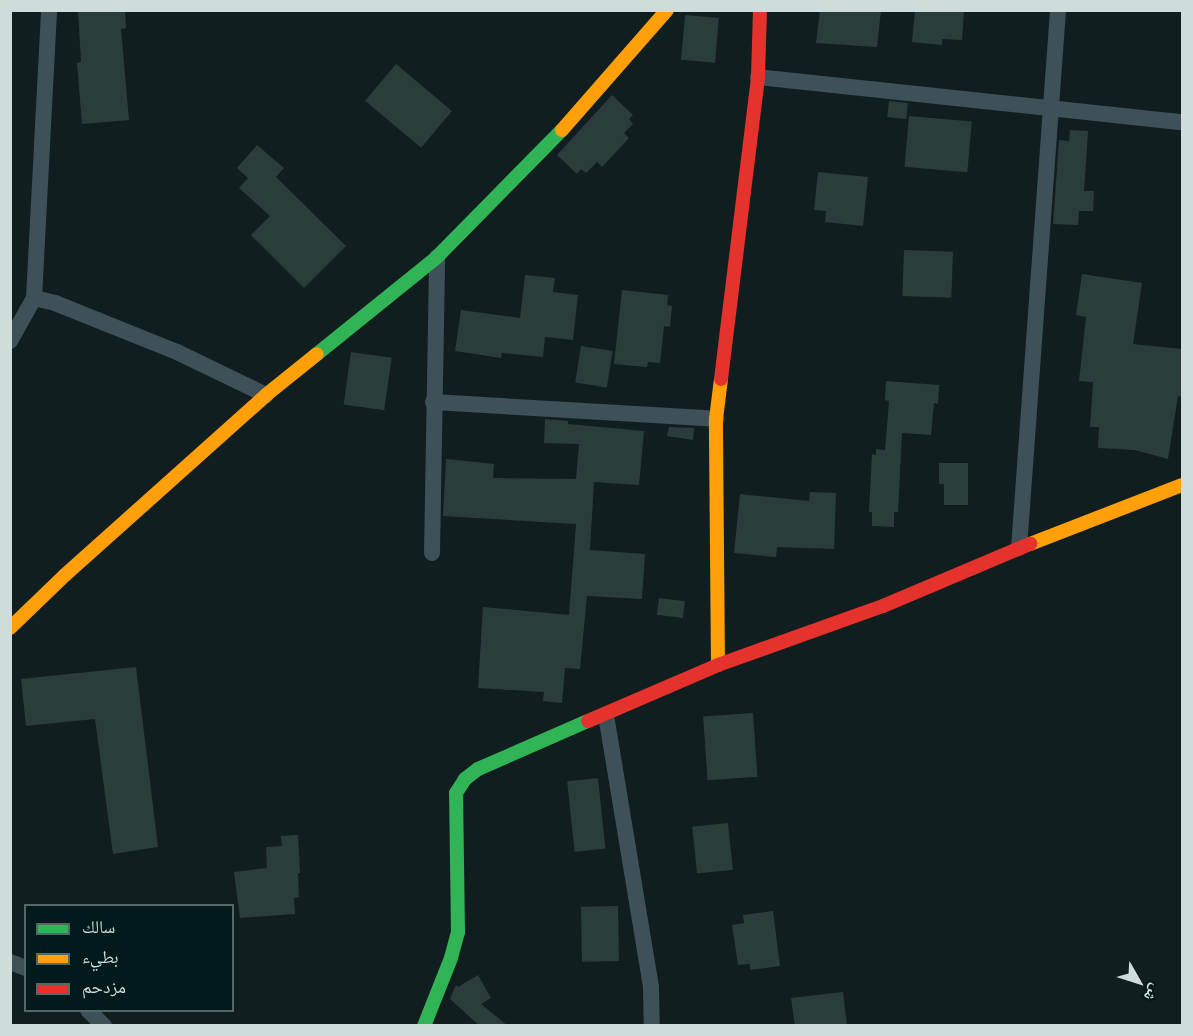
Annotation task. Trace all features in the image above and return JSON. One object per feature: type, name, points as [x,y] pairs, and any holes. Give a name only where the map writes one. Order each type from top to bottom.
[{"type":"street","points":[[10,341],[34,298],[49,10]]},
{"type":"street","points":[[10,628],[266,395],[437,257],[562,130],[668,10]]},
{"type":"street","points":[[718,665],[717,419],[758,76],[760,10]]},
{"type":"street","points":[[1019,548],[1049,107],[1058,10]]},
{"type":"street","points":[[758,76],[1182,122]]},
{"type":"street","points":[[432,553],[437,257]]},
{"type":"street","points":[[34,298],[56,303],[157,344],[266,395]]},
{"type":"street","points":[[433,402],[717,419]]},
{"type":"street","points":[[424,1026],[451,958],[458,932],[456,793],[465,779],[478,769],[606,716],[718,665],[882,606],[1019,548],[1182,485]]},
{"type":"street","points":[[606,716],[651,987],[652,1026]]},
{"type":"street","points":[[89,1012],[104,1026]]},
{"type":"building","points":[[78,10],[125,10],[126,28],[121,29],[129,120],[82,124],[77,63],[81,62]]},
{"type":"building","points":[[820,10],[881,10],[877,47],[816,43]]},
{"type":"building","points":[[915,10],[964,10],[962,40],[942,39],[942,45],[912,42]]},
{"type":"building","points":[[685,15],[719,18],[715,63],[681,60]]},
{"type":"building","points":[[396,64],[452,111],[421,148],[365,101]]},
{"type":"building","points":[[612,95],[633,115],[629,119],[633,124],[624,133],[629,138],[602,167],[597,162],[586,173],[581,169],[577,174],[557,155]]},
{"type":"building","points":[[889,101],[908,103],[906,119],[887,117]]},
{"type":"building","points":[[909,116],[972,121],[967,172],[905,167]]},
{"type":"building","points":[[1070,130],[1088,131],[1084,191],[1094,191],[1093,211],[1079,211],[1078,225],[1053,224],[1059,140],[1069,141]]},
{"type":"building","points":[[257,145],[284,168],[276,177],[346,246],[304,288],[251,235],[270,216],[239,188],[248,178],[237,168]]},
{"type":"building","points":[[818,172],[868,177],[863,226],[825,222],[826,211],[814,210]]},
{"type":"building","points":[[904,250],[953,252],[951,298],[902,296]]},
{"type":"building","points":[[1082,274],[1142,283],[1133,344],[1182,349],[1182,397],[1178,396],[1168,459],[1135,450],[1098,448],[1099,427],[1090,427],[1093,382],[1079,381],[1086,317],[1076,315]]},
{"type":"building","points":[[525,275],[555,278],[553,292],[578,295],[573,340],[545,337],[543,357],[502,353],[501,358],[455,351],[461,310],[520,318]]},
{"type":"building","points":[[622,290],[668,295],[667,305],[672,306],[670,327],[664,326],[660,363],[648,362],[647,367],[614,364]]},
{"type":"building","points":[[581,346],[613,351],[607,388],[575,383]]},
{"type":"building","points":[[351,352],[392,358],[384,410],[344,404]]},
{"type":"building","points":[[886,381],[939,385],[938,404],[934,403],[931,435],[902,433],[898,512],[894,512],[894,527],[872,526],[872,512],[869,512],[872,454],[876,455],[876,449],[885,450],[889,401],[885,400]]},
{"type":"building","points":[[545,419],[568,421],[568,424],[644,431],[639,485],[594,482],[590,550],[645,554],[642,599],[587,596],[580,669],[565,668],[562,703],[543,701],[544,692],[478,688],[483,607],[569,615],[576,524],[443,516],[446,459],[494,464],[493,478],[576,479],[579,444],[544,443]]},
{"type":"building","points":[[669,427],[694,428],[693,440],[667,436]]},
{"type":"building","points":[[939,463],[968,463],[968,505],[944,505],[944,484],[939,484]]},
{"type":"building","points":[[810,492],[836,493],[834,549],[777,547],[776,557],[734,553],[740,494],[809,501]]},
{"type":"building","points":[[659,598],[685,601],[683,618],[657,615]]},
{"type":"building","points":[[136,667],[158,847],[113,854],[95,719],[26,726],[21,679]]},
{"type":"building","points":[[753,713],[757,777],[708,780],[703,716]]},
{"type":"building","points":[[598,778],[605,849],[575,852],[567,781]]},
{"type":"building","points":[[728,823],[733,870],[697,874],[692,827]]},
{"type":"building","points":[[298,835],[300,873],[298,873],[299,897],[294,898],[295,914],[240,918],[234,872],[267,868],[266,847],[282,846],[281,836]]},
{"type":"building","points":[[618,906],[619,961],[582,962],[581,907]]},
{"type":"building","points":[[773,911],[780,966],[750,970],[750,964],[738,965],[732,925],[744,923],[743,915]]},
{"type":"building","points":[[478,975],[491,998],[481,1004],[508,1026],[480,1026],[450,999],[456,985],[458,987]]},
{"type":"building","points":[[843,992],[847,1026],[795,1026],[791,998]]},
{"type":"traffic: fast","points":[[317,354],[437,257],[562,130]]},
{"type":"traffic: fast","points":[[424,1026],[451,958],[458,932],[456,793],[465,779],[478,769],[588,721]]},
{"type":"traffic: slow","points":[[562,130],[667,10]]},
{"type":"traffic: slow","points":[[10,628],[65,575],[266,395],[317,354]]},
{"type":"traffic: slow","points":[[718,665],[716,419],[721,379]]},
{"type":"traffic: slow","points":[[1030,544],[1182,485]]},
{"type":"traffic: jam","points":[[721,379],[758,77],[760,10]]},
{"type":"traffic: jam","points":[[588,721],[718,665],[883,606],[1030,544]]}]
